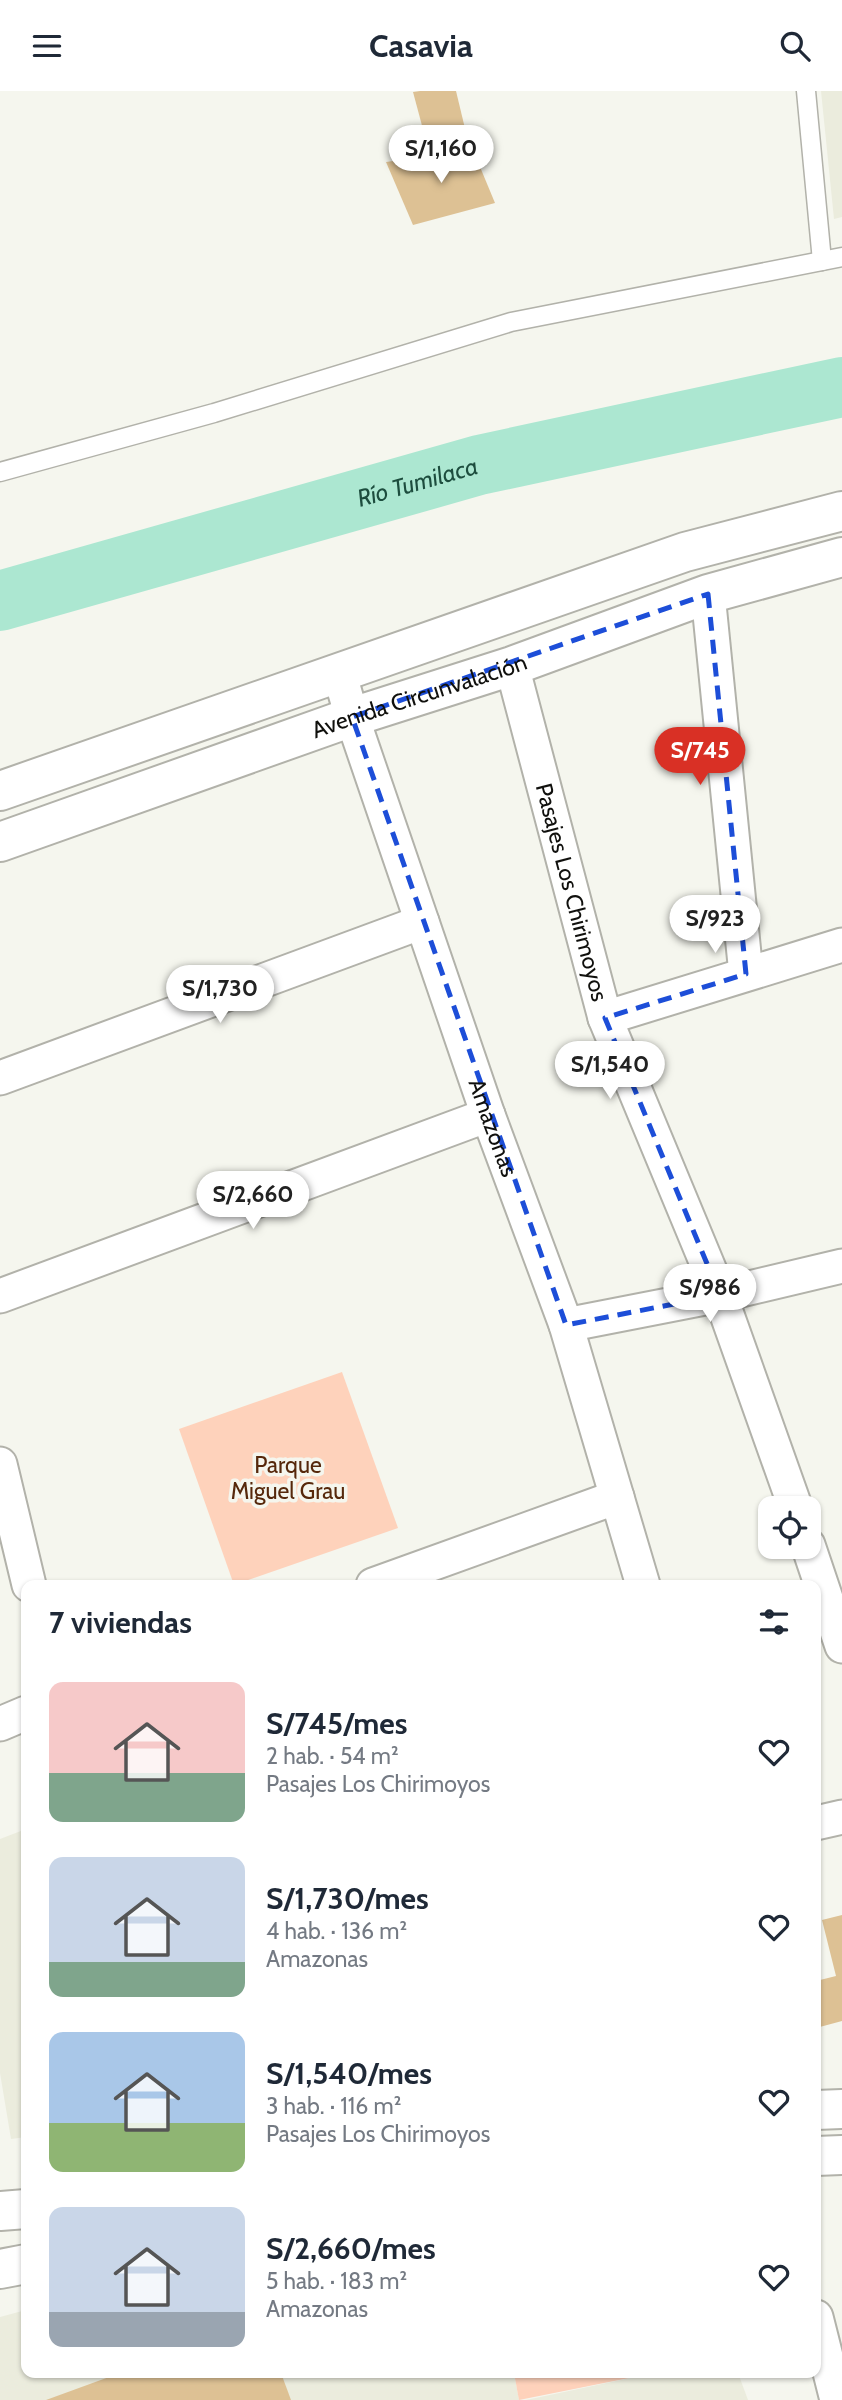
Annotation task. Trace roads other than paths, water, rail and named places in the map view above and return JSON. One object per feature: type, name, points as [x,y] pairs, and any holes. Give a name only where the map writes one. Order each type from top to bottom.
[{"type":"main road","name":"Avenida Circunvalación","points":[[0,791],[685,552],[842,511]]},
{"type":"main road","name":"Avenida Circunvalación","points":[[0,842],[352,717],[512,666],[708,594],[842,557]]},
{"type":"main road","points":[[821,2110],[842,2109]]},
{"type":"main road","points":[[821,2156],[842,2155]]},
{"type":"main road","points":[[0,2211],[21,2210]]},
{"type":"street","points":[[708,594],[746,974]]},
{"type":"street","name":"Pasajes Los Chirimoyos","points":[[512,666],[605,1018],[720,1295],[791,1496]]},
{"type":"street","name":"Amazonas","points":[[339,672],[488,1115],[566,1325],[642,1580]]},
{"type":"street","points":[[0,1077],[422,922]]},
{"type":"street","points":[[605,1018],[842,945]]},
{"type":"street","points":[[0,1296],[488,1115]]},
{"type":"street","points":[[566,1325],[720,1295],[842,1266]]},
{"type":"street","points":[[0,1465],[28,1580]]},
{"type":"street","points":[[387,1580],[617,1497]]},
{"type":"street","points":[[813,1559],[820,1580]]},
{"type":"street","points":[[821,1584],[842,1646]]},
{"type":"street","points":[[0,1724],[21,1715]]},
{"type":"street","points":[[821,1822],[842,1817]]},
{"type":"street","points":[[821,2337],[837,2400]]},
{"type":"lane","points":[[806,91],[822,261]]},
{"type":"lane","points":[[0,472],[214,413],[511,321],[842,257]]},
{"type":"waterway","name":"Río Tumilaca","points":[[0,601],[479,465],[842,387]]},
{"type":"park label","name":"Parque Miguel Grau","points":[[288,1478]]}]
